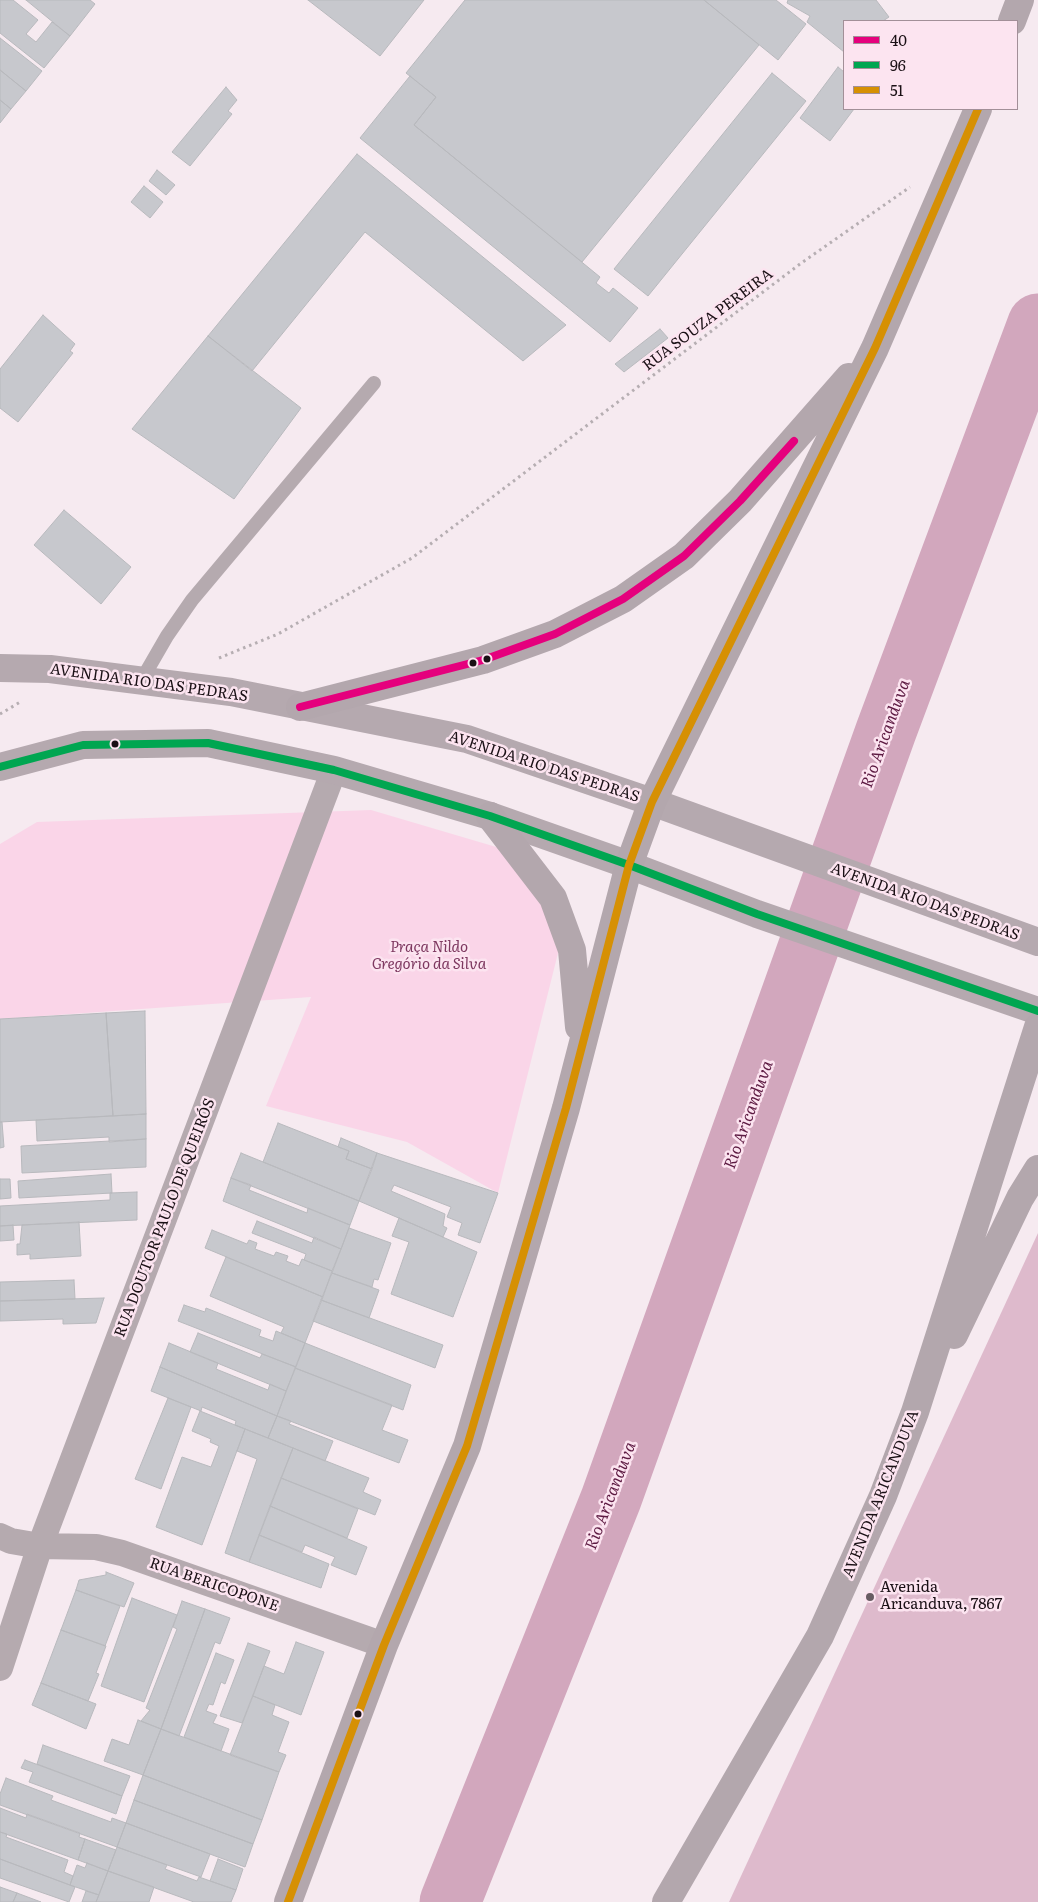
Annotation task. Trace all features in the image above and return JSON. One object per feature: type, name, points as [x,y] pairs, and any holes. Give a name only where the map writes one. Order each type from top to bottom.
[{"type":"highway","points":[[1012,20],[1020,0]]},
{"type":"highway","points":[[288,1902],[384,1645],[467,1446],[566,1108],[629,865],[652,802],[875,348],[978,110]]},
{"type":"highway","points":[[300,707],[483,660],[555,634],[623,599],[684,556],[740,501],[875,348]]},
{"type":"highway","points":[[490,816],[553,898],[566,929],[574,970],[581,1049]]},
{"type":"highway","name":"AVENIDA ARICANDUVA","points":[[666,1902],[820,1636],[884,1496],[915,1412],[1038,1027]]},
{"type":"highway","points":[[915,1412],[1020,1198],[1038,1169]]},
{"type":"main road","name":"AVENIDA RIO DAS PEDRAS","points":[[1,669],[50,669],[231,692],[468,739],[652,802],[1038,942]]},
{"type":"main road","points":[[0,767],[83,746],[208,743],[334,770],[490,816],[872,955],[1038,1011]]},
{"type":"street","name":"RUA DOUTOR PAULO DE QUEIRÓS","points":[[0,1668],[40,1546],[334,770]]},
{"type":"street","name":"RUA BERICOPONE","points":[[0,1536],[11,1541],[40,1546],[96,1547],[122,1553],[384,1645]]},
{"type":"lane","points":[[141,681],[167,636],[192,600],[374,383]]},
{"type":"path","name":"RUA SOUZA PEREIRA","points":[[218,659],[278,634],[412,558],[800,264],[913,184]]},
{"type":"green space","name":"Praça Nildo Gregório da Silva","points":[[371,810],[503,849],[543,898],[559,949],[498,1193],[407,1142],[266,1106],[311,997],[0,1019],[0,844],[37,822]]},
{"type":"shaded area","points":[[1038,1233],[1038,1902],[729,1902]]},
{"type":"building","points":[[0,0],[13,0],[38,20],[26,34],[36,42],[52,22],[70,36],[44,68],[0,33]]},
{"type":"building","points":[[26,0],[90,0],[95,4],[70,36]]},
{"type":"building","points":[[308,0],[424,0],[380,56]]},
{"type":"building","points":[[465,0],[704,0],[759,45],[582,262],[414,125],[436,97],[406,73]]},
{"type":"building","points":[[704,0],[776,0],[806,24],[778,60]]},
{"type":"building","points":[[788,0],[876,0],[889,17],[884,20],[843,20],[843,51],[807,22],[810,16],[787,3]]},
{"type":"building","points":[[0,38],[42,71],[26,91],[0,70]]},
{"type":"building","points":[[838,67],[843,71],[843,110],[853,110],[830,141],[800,118]]},
{"type":"building","points":[[0,70],[26,91],[11,109],[0,100]]},
{"type":"building","points":[[772,73],[806,101],[648,296],[614,269]]},
{"type":"building","points":[[410,76],[436,97],[414,125],[600,277],[596,283],[609,293],[613,288],[638,308],[610,342],[360,138]]},
{"type":"building","points":[[226,87],[237,100],[228,111],[232,114],[190,166],[172,152]]},
{"type":"building","points":[[0,100],[11,109],[0,123]]},
{"type":"building","points":[[357,154],[566,325],[523,361],[365,232],[252,371],[208,336]]},
{"type":"building","points":[[157,170],[175,185],[166,195],[149,181]]},
{"type":"building","points":[[144,186],[163,202],[150,218],[131,202]]},
{"type":"building","points":[[43,315],[75,344],[70,351],[73,353],[18,422],[0,408],[0,369]]},
{"type":"building","points":[[660,329],[668,338],[624,372],[615,364]]},
{"type":"building","points":[[208,336],[301,408],[234,499],[132,429]]},
{"type":"building","points":[[64,510],[131,567],[101,604],[34,545]]},
{"type":"building","points":[[145,1011],[146,1114],[113,1116],[106,1013]]},
{"type":"building","points":[[106,1013],[113,1116],[0,1122],[0,1019]]},
{"type":"building","points":[[146,1114],[146,1139],[109,1142],[109,1137],[37,1141],[36,1120]]},
{"type":"building","points":[[0,1122],[2,1122],[4,1147],[0,1148]]},
{"type":"building","points":[[278,1123],[349,1151],[346,1159],[372,1169],[359,1201],[263,1162]]},
{"type":"building","points":[[341,1138],[377,1153],[372,1169],[346,1159],[349,1151],[338,1147]]},
{"type":"building","points":[[146,1139],[146,1167],[22,1173],[21,1146]]},
{"type":"building","points":[[241,1153],[359,1201],[350,1225],[231,1178]]},
{"type":"building","points":[[377,1153],[498,1193],[480,1243],[458,1235],[462,1223],[447,1217],[451,1207],[394,1185],[391,1191],[445,1214],[443,1226],[447,1228],[443,1237],[359,1201]]},
{"type":"building","points":[[111,1174],[112,1193],[19,1198],[18,1181]]},
{"type":"building","points":[[231,1178],[251,1185],[249,1190],[307,1213],[308,1208],[350,1225],[341,1249],[223,1201]]},
{"type":"building","points":[[0,1179],[10,1179],[11,1198],[0,1199]]},
{"type":"building","points":[[137,1192],[137,1220],[0,1226],[0,1206],[110,1200],[110,1193]]},
{"type":"building","points":[[399,1218],[477,1252],[453,1317],[391,1294],[409,1242],[392,1236]]},
{"type":"building","points":[[257,1221],[312,1243],[314,1237],[341,1249],[332,1271],[304,1260],[306,1254],[252,1233]]},
{"type":"building","points":[[79,1222],[81,1256],[30,1259],[30,1254],[17,1255],[17,1244],[20,1244],[22,1225]]},
{"type":"building","points":[[13,1225],[14,1240],[0,1241],[0,1226]]},
{"type":"building","points":[[349,1228],[391,1243],[378,1280],[374,1279],[372,1287],[332,1273]]},
{"type":"building","points":[[212,1230],[247,1244],[249,1240],[257,1243],[255,1249],[274,1256],[276,1252],[288,1256],[286,1261],[299,1266],[302,1259],[332,1271],[323,1297],[205,1248]]},
{"type":"building","points":[[226,1257],[323,1297],[305,1343],[281,1333],[284,1327],[210,1296]]},
{"type":"building","points":[[332,1273],[379,1290],[369,1318],[321,1300]]},
{"type":"building","points":[[74,1280],[75,1299],[0,1301],[0,1282]]},
{"type":"building","points":[[104,1298],[96,1323],[63,1324],[63,1319],[0,1321],[0,1301]]},
{"type":"building","points":[[321,1300],[443,1345],[435,1368],[313,1321]]},
{"type":"building","points":[[184,1305],[205,1312],[206,1308],[261,1330],[259,1336],[273,1341],[276,1331],[305,1343],[296,1367],[178,1321]]},
{"type":"building","points":[[198,1333],[260,1358],[262,1354],[296,1367],[286,1391],[190,1352]]},
{"type":"building","points":[[169,1343],[218,1363],[216,1369],[268,1390],[270,1384],[286,1391],[277,1416],[160,1367]]},
{"type":"building","points":[[305,1343],[411,1385],[403,1410],[295,1368]]},
{"type":"building","points":[[160,1367],[277,1416],[268,1438],[235,1425],[236,1421],[202,1407],[201,1411],[151,1391]]},
{"type":"building","points":[[295,1368],[392,1405],[382,1430],[408,1440],[399,1463],[277,1416]]},
{"type":"building","points":[[168,1398],[191,1407],[161,1489],[135,1479]]},
{"type":"building","points":[[200,1411],[245,1429],[202,1545],[156,1527],[182,1457],[211,1467],[219,1446],[210,1442],[211,1439],[192,1431]]},
{"type":"building","points":[[277,1416],[291,1421],[289,1424],[333,1441],[325,1461],[268,1438]]},
{"type":"building","points":[[245,1429],[293,1448],[249,1562],[225,1553],[257,1459],[237,1451]]},
{"type":"building","points":[[293,1448],[369,1478],[363,1492],[381,1500],[375,1515],[281,1478]]},
{"type":"building","points":[[281,1478],[358,1509],[347,1538],[270,1506]]},
{"type":"building","points":[[270,1506],[367,1547],[356,1575],[331,1565],[335,1557],[305,1545],[302,1552],[259,1535]]},
{"type":"building","points":[[259,1535],[329,1564],[321,1588],[249,1562]]},
{"type":"building","points":[[106,1572],[134,1583],[124,1607],[76,1590],[79,1580],[106,1575]]},
{"type":"building","points":[[76,1590],[120,1606],[105,1646],[61,1630]]},
{"type":"building","points":[[132,1598],[177,1615],[144,1702],[101,1686]]},
{"type":"building","points":[[182,1601],[205,1609],[161,1729],[141,1721],[150,1710],[146,1708],[177,1629],[173,1627]]},
{"type":"building","points":[[205,1609],[230,1618],[220,1644],[215,1642],[179,1736],[161,1729]]},
{"type":"building","points":[[61,1630],[106,1646],[96,1673],[99,1674],[88,1701],[41,1683]]},
{"type":"building","points":[[296,1642],[324,1652],[301,1715],[253,1696],[264,1666],[284,1674]]},
{"type":"building","points":[[248,1643],[270,1651],[242,1723],[220,1716]]},
{"type":"building","points":[[216,1653],[234,1660],[225,1684],[221,1682],[213,1705],[209,1704],[206,1711],[217,1715],[213,1723],[229,1729],[221,1751],[184,1737]]},
{"type":"building","points":[[41,1683],[96,1704],[86,1729],[32,1705]]},
{"type":"building","points":[[253,1696],[275,1705],[272,1715],[289,1722],[278,1752],[286,1755],[279,1772],[230,1755]]},
{"type":"building","points":[[138,1720],[161,1729],[143,1775],[104,1761],[112,1739],[129,1745]]},
{"type":"building","points":[[161,1729],[279,1772],[262,1820],[143,1775]]},
{"type":"building","points":[[43,1745],[130,1776],[122,1796],[37,1764]]},
{"type":"building","points":[[25,1760],[122,1796],[116,1814],[29,1782],[33,1772],[21,1768]]},
{"type":"building","points":[[143,1775],[262,1820],[253,1844],[134,1800]]},
{"type":"building","points":[[6,1778],[53,1796],[51,1800],[111,1822],[112,1818],[126,1823],[117,1847],[0,1805],[0,1794]]},
{"type":"building","points":[[134,1800],[253,1844],[245,1867],[126,1823]]},
{"type":"building","points":[[0,1808],[26,1818],[27,1814],[80,1833],[79,1837],[85,1839],[78,1860],[0,1832]]},
{"type":"building","points":[[126,1823],[210,1854],[201,1877],[117,1847]]},
{"type":"building","points":[[0,1832],[7,1834],[6,1837],[68,1860],[64,1872],[73,1876],[70,1885],[0,1859]]},
{"type":"building","points":[[85,1839],[116,1850],[108,1871],[78,1860]]},
{"type":"building","points":[[117,1847],[167,1865],[165,1869],[197,1881],[199,1877],[236,1890],[231,1902],[194,1902],[108,1871]]},
{"type":"building","points":[[0,1859],[75,1887],[69,1902],[0,1878]]},
{"type":"building","points":[[218,1859],[243,1869],[236,1890],[210,1881]]},
{"type":"building","points":[[87,1863],[108,1871],[99,1895],[70,1885],[77,1865],[85,1868]]},
{"type":"building","points":[[108,1871],[154,1887],[149,1902],[96,1902]]},
{"type":"building","points":[[0,1887],[17,1893],[13,1902],[0,1902]]},
{"type":"building","points":[[86,1891],[99,1895],[96,1902],[82,1902]]},
{"type":"building","points":[[17,1893],[41,1902],[13,1902]]},
{"type":"waterway","name":"Rio Aricanduva","points":[[450,1902],[611,1499],[886,731],[1038,324]]},
{"type":"transit line","name":"51","points":[[288,1902],[384,1645],[467,1446],[566,1108],[629,865],[652,802],[875,348],[978,110]]},
{"type":"transit line","name":"40","points":[[300,707],[483,660],[555,634],[623,599],[684,556],[740,501],[794,441]]},
{"type":"transit line","name":"96","points":[[0,767],[83,745],[208,743],[334,770],[490,816],[629,865],[757,914],[1038,1011]]},
{"type":"place","name":"Avenida Aricanduva, 7867","points":[[870,1597]]}]
